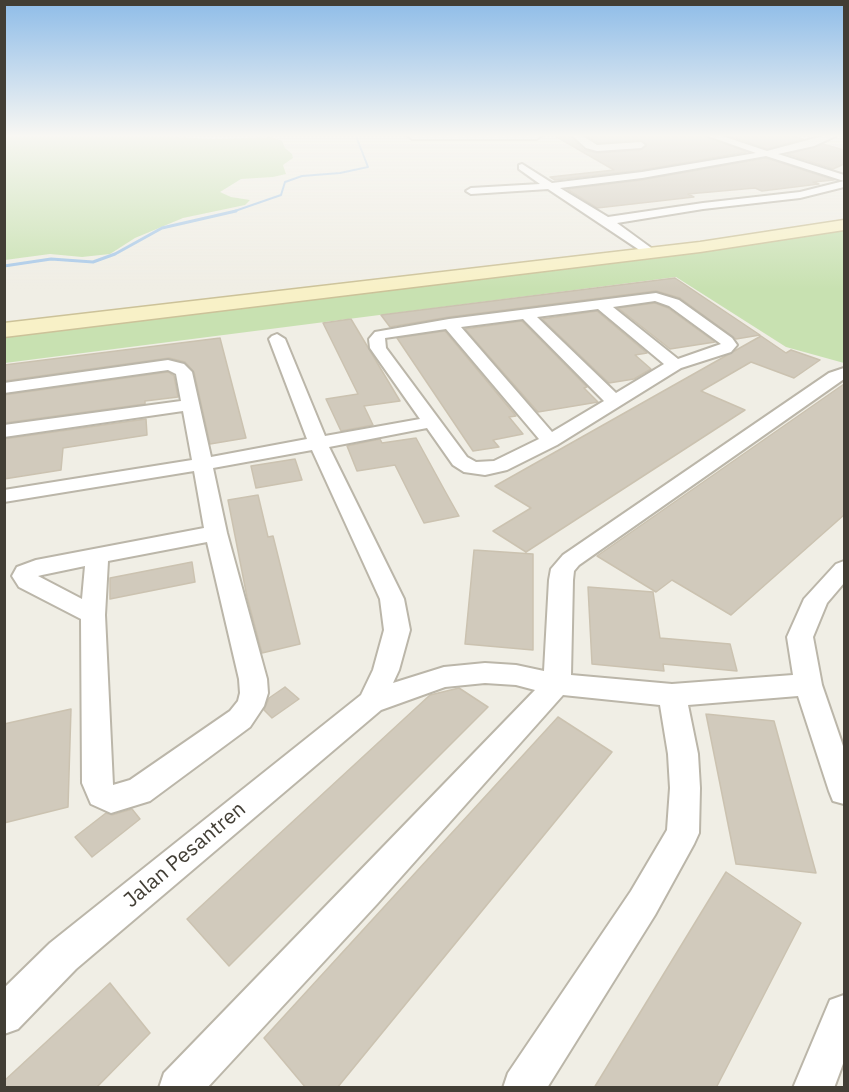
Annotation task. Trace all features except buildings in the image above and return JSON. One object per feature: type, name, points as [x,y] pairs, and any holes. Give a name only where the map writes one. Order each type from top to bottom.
[{"type":"main road","points":[[4,330],[650,253],[844,225]]},
{"type":"street","points":[[471,191],[535,187]]},
{"type":"street","points":[[551,187],[597,218],[607,220],[800,195],[832,187]]},
{"type":"street","points":[[607,220],[650,253]]},
{"type":"street","points":[[646,296],[664,298],[727,341],[729,345],[725,349],[675,365],[550,441],[500,466],[485,470],[471,468],[460,461],[378,348],[377,339],[380,335],[391,332],[525,313],[646,296]]},
{"type":"street","points":[[598,303],[675,365]]},
{"type":"street","points":[[525,313],[615,402]]},
{"type":"street","points":[[449,323],[550,441]]},
{"type":"street","points":[[277,339],[318,443],[392,599],[398,630],[386,669],[371,702]]},
{"type":"street","points":[[4,388],[168,365],[178,367],[184,372],[216,533],[255,693],[250,706],[240,719],[139,791],[111,800],[102,794],[97,783],[93,615],[97,557]]},
{"type":"street","points":[[179,1088],[365,892],[557,684],[561,580],[563,569],[571,560],[835,376],[844,373]]},
{"type":"street","points":[[4,431],[190,405]]},
{"type":"street","points":[[4,496],[203,464],[432,422]]},
{"type":"street","points":[[93,615],[27,581],[25,573],[36,568],[216,533]]},
{"type":"street","points":[[844,569],[816,599],[800,637],[808,685],[844,791]]},
{"type":"street","points":[[371,702],[444,677],[485,673],[516,675],[557,684],[672,695],[808,685]]},
{"type":"street","points":[[523,1088],[643,903],[683,834],[684,765],[672,695]]},
{"type":"street","name":"Jalan Pesantren","points":[[4,1015],[63,956],[371,702]]},
{"type":"street","points":[[813,1088],[844,1014]]},
{"type":"green space","points":[[5,187],[228,187],[220,192],[231,197],[250,200],[245,205],[183,218],[135,238],[110,254],[82,257],[50,254],[5,260]]},
{"type":"green space","points":[[844,227],[844,363],[786,347],[676,277],[5,363],[4,333],[704,249]]},
{"type":"waterway","points":[[233,212],[281,195],[283,187]]},
{"type":"waterway","points":[[4,266],[51,259],[93,262],[115,254],[162,228],[233,212]]}]
